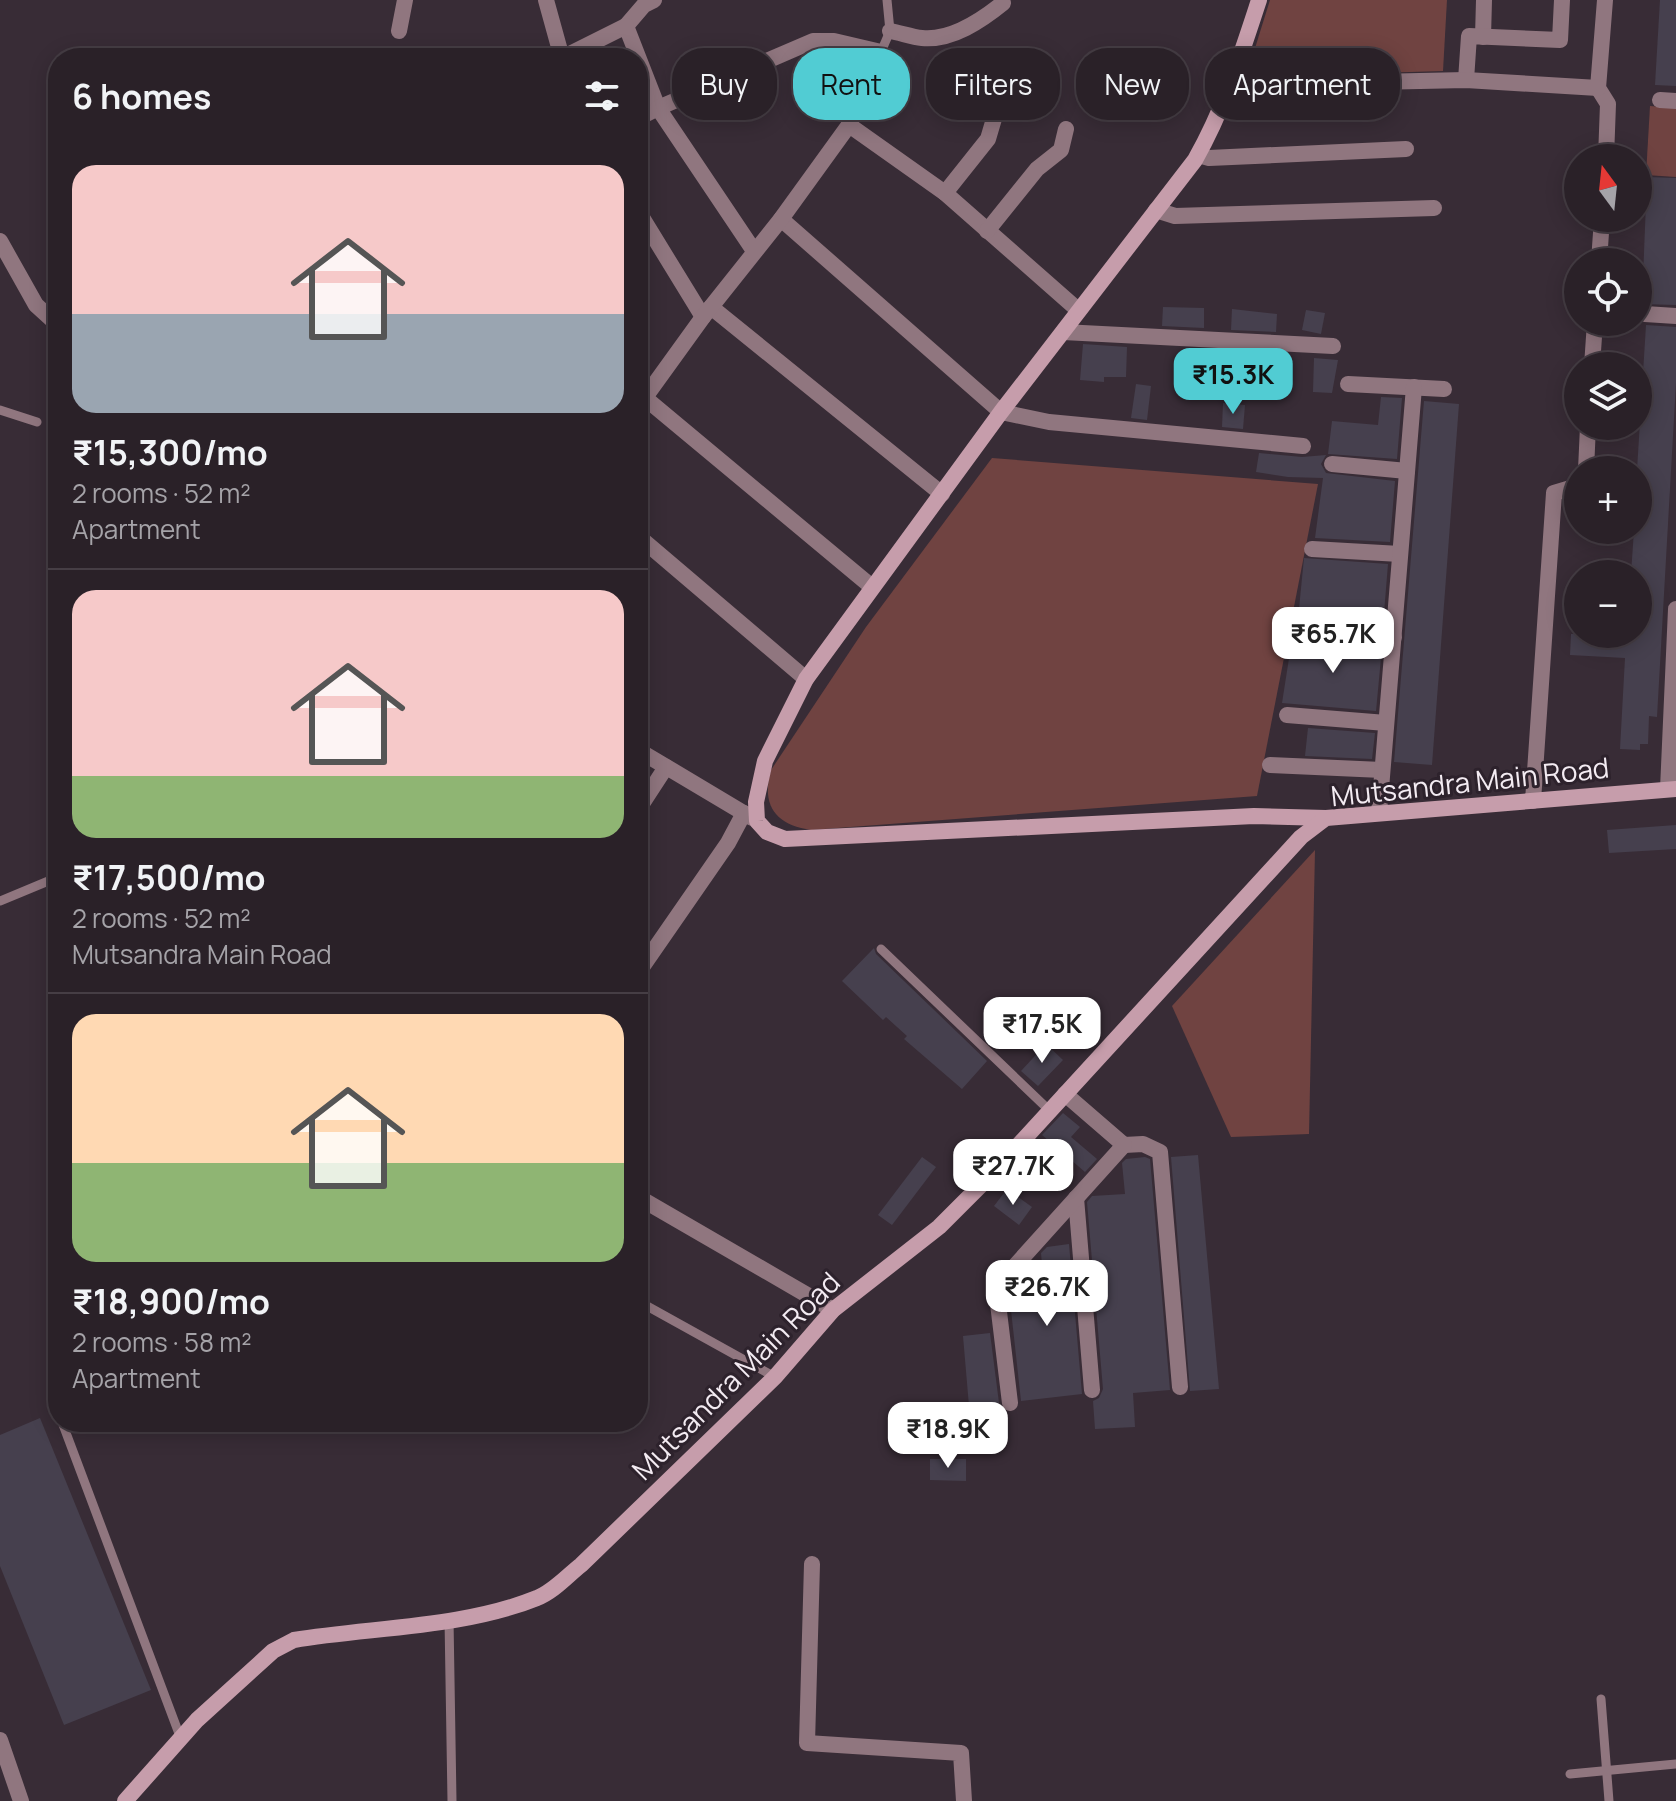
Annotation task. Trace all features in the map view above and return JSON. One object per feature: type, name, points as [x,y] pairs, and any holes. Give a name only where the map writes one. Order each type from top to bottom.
[{"type":"street","points":[[399,31],[405,0]]},
{"type":"street","points":[[546,0],[559,48]]},
{"type":"street","points":[[582,48],[626,26],[644,5],[654,0]]},
{"type":"street","points":[[1243,48],[1259,0]]},
{"type":"street","points":[[1483,37],[1484,0]]},
{"type":"street","points":[[1466,80],[1469,36],[1560,40],[1562,0]]},
{"type":"street","points":[[1605,0],[1598,88],[1608,104],[1607,144]]},
{"type":"street","points":[[890,31],[925,38],[953,33],[982,20],[1003,3]]},
{"type":"street","points":[[626,26],[635,48]]},
{"type":"street","points":[[797,48],[813,41],[834,41],[864,48]]},
{"type":"street","points":[[648,113],[793,50]]},
{"type":"street","points":[[1400,81],[1466,80],[1598,88]]},
{"type":"street","points":[[648,82],[658,108],[754,251]]},
{"type":"street","points":[[648,395],[707,312],[781,219],[851,120]]},
{"type":"street","points":[[945,193],[988,139],[994,120]]},
{"type":"street","points":[[648,959],[728,843],[750,817],[765,761],[806,679],[1001,412],[1198,155],[1217,120]]},
{"type":"street","points":[[849,125],[945,193],[1078,310]]},
{"type":"street","points":[[987,231],[1037,169],[1061,150],[1066,129]]},
{"type":"street","points":[[1198,155],[1209,158],[1406,149]]},
{"type":"street","points":[[1156,210],[1175,216],[1434,208]]},
{"type":"street","points":[[781,219],[1001,412],[1049,422],[1303,446]]},
{"type":"street","points":[[648,226],[707,312],[942,494]]},
{"type":"street","points":[[0,241],[36,305],[48,316]]},
{"type":"street","points":[[1652,314],[1676,316]]},
{"type":"street","points":[[1063,332],[1333,346]]},
{"type":"street","points":[[1348,384],[1444,389]]},
{"type":"street","points":[[1379,813],[1414,387]]},
{"type":"street","points":[[648,408],[872,587]]},
{"type":"street","points":[[1332,464],[1407,471]]},
{"type":"street","points":[[1533,801],[1554,493],[1564,490]]},
{"type":"street","points":[[648,545],[806,679]]},
{"type":"street","points":[[1312,549],[1400,554]]},
{"type":"street","points":[[1672,789],[1676,609]]},
{"type":"street","points":[[1297,630],[1394,637]]},
{"type":"street","points":[[1287,715],[1386,723]]},
{"type":"street","points":[[648,756],[750,817],[767,832],[785,839],[1254,816],[1326,818]]},
{"type":"street","points":[[1270,765],[1382,770]]},
{"type":"street","points":[[648,795],[666,767]]},
{"type":"street","name":"Mutsandra Main Road","points":[[125,1801],[197,1720],[273,1651],[294,1640],[488,1613],[540,1597],[558,1584],[775,1377],[833,1310],[939,1227],[1050,1111],[1301,837],[1326,818],[1672,789]]},
{"type":"street","points":[[1065,1094],[1124,1145],[1143,1144],[1160,1152],[1180,1387]]},
{"type":"street","points":[[1010,1403],[996,1287],[1124,1145]]},
{"type":"street","points":[[1076,1198],[1092,1390]]},
{"type":"street","points":[[648,1203],[833,1310]]},
{"type":"street","points":[[812,1564],[807,1743],[961,1753],[964,1801]]},
{"type":"street","points":[[0,1740],[21,1801]]},
{"type":"lane","points":[[883,48],[890,31],[887,0]]},
{"type":"lane","points":[[0,410],[37,422]]},
{"type":"lane","points":[[0,901],[48,881]]},
{"type":"lane","points":[[881,949],[1050,1111]]},
{"type":"lane","points":[[648,1307],[775,1377]]},
{"type":"lane","points":[[66,1432],[181,1739]]},
{"type":"lane","points":[[449,1619],[452,1801]]},
{"type":"lane","points":[[1601,1699],[1609,1801]]},
{"type":"lane","points":[[1570,1774],[1676,1764]]},
{"type":"shaded area","points":[[1270,0],[1447,0],[1443,71],[1400,72],[1400,48],[1255,48]]},
{"type":"shaded area","points":[[1650,106],[1676,108],[1676,177],[1652,175],[1652,144],[1648,144]]},
{"type":"shaded area","points":[[992,458],[1318,484],[1257,796],[811,830],[788,823],[774,811],[768,793],[771,770],[866,627]]},
{"type":"shaded area","points":[[1315,850],[1309,1134],[1231,1137],[1172,1006]]},
{"type":"building","points":[[1660,0],[1676,0],[1676,86],[1655,85]]},
{"type":"building","points":[[1652,177],[1676,178],[1676,305],[1652,304],[1652,248],[1644,248],[1645,232],[1652,232]]},
{"type":"building","points":[[1163,307],[1204,308],[1204,328],[1162,326]]},
{"type":"building","points":[[1232,309],[1277,314],[1276,332],[1231,330]]},
{"type":"building","points":[[1306,310],[1325,313],[1321,334],[1302,330]]},
{"type":"building","points":[[1652,325],[1676,327],[1676,383],[1657,717],[1649,716],[1648,744],[1640,744],[1640,750],[1620,749],[1625,658],[1570,655],[1570,648],[1652,648],[1652,560],[1632,560],[1633,544],[1652,544],[1652,456],[1638,456],[1639,440],[1652,440],[1652,352],[1644,352],[1645,336],[1652,336]]},
{"type":"building","points":[[1083,344],[1127,347],[1126,377],[1104,377],[1104,382],[1080,380]]},
{"type":"building","points":[[1314,358],[1338,360],[1332,393],[1313,392]]},
{"type":"building","points":[[1198,366],[1217,368],[1216,386],[1197,385]]},
{"type":"building","points":[[1136,384],[1151,386],[1147,420],[1131,418]]},
{"type":"building","points":[[1381,397],[1402,398],[1397,459],[1328,454],[1332,421],[1378,425]]},
{"type":"building","points":[[1424,401],[1459,404],[1432,765],[1394,762]]},
{"type":"building","points":[[1223,403],[1245,405],[1243,429],[1222,427]]},
{"type":"building","points":[[1259,453],[1302,457],[1326,455],[1321,464],[1326,473],[1395,481],[1390,542],[1315,538],[1323,478],[1256,472]]},
{"type":"building","points":[[1304,558],[1388,564],[1383,625],[1298,619]]},
{"type":"building","points":[[1292,639],[1382,647],[1376,711],[1282,703]]},
{"type":"building","points":[[1308,728],[1375,733],[1372,759],[1305,756]]},
{"type":"building","points":[[1676,825],[1676,849],[1609,853],[1607,830]]},
{"type":"building","points":[[874,948],[876,954],[987,1061],[962,1089],[904,1039],[907,1036],[886,1017],[883,1020],[842,981]]},
{"type":"building","points":[[1046,1044],[1063,1060],[1038,1086],[1021,1071]]},
{"type":"building","points":[[1063,1113],[1080,1127],[1071,1137],[1097,1159],[1085,1172],[1042,1135]]},
{"type":"building","points":[[1198,1155],[1219,1389],[1190,1391],[1171,1157]]},
{"type":"building","points":[[922,1157],[936,1167],[892,1225],[878,1215]]},
{"type":"building","points":[[1126,1159],[1150,1159],[1170,1390],[1133,1393],[1135,1427],[1095,1429],[1093,1401],[1099,1398],[1103,1389],[1087,1202],[1092,1196],[1125,1194],[1122,1163]]},
{"type":"building","points":[[1007,1189],[1032,1207],[1019,1225],[994,1206]]},
{"type":"building","points":[[1069,1244],[1082,1394],[1021,1401],[1009,1292],[1032,1265],[1042,1264],[1041,1253],[1047,1247]]},
{"type":"building","points":[[990,1333],[999,1403],[969,1406],[963,1336]]},
{"type":"building","points":[[40,1418],[151,1690],[64,1725],[0,1566],[0,1435]]},
{"type":"building","points":[[930,1459],[966,1459],[966,1481],[930,1480]]}]
